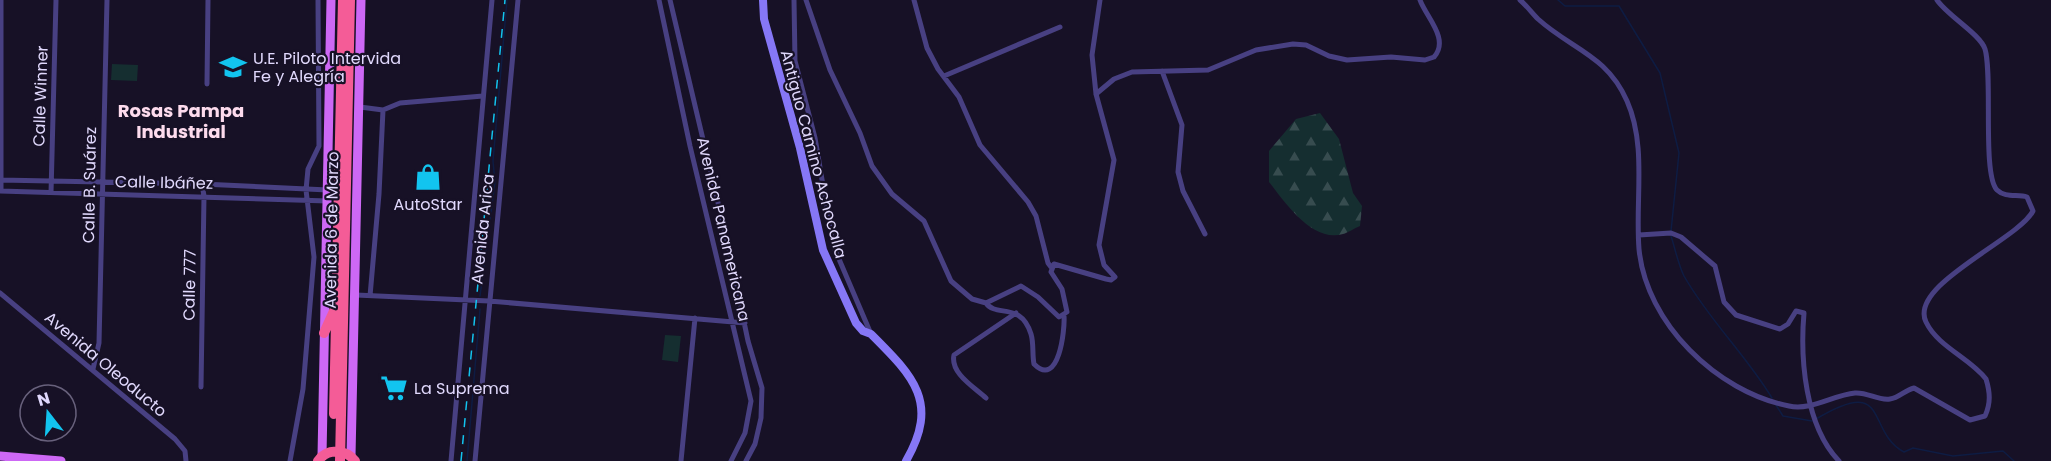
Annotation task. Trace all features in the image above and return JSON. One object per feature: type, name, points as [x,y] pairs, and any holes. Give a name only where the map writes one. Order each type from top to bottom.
[{"type":"highway","name":"Avenida 6 de Marzo","points":[[331,457],[343,0]]},
{"type":"highway","name":"Avenida 6 de Marzo","points":[[331,457],[351,0]]},
{"type":"highway","points":[[324,333],[336,305]]},
{"type":"highway","points":[[331,457],[353,458]]},
{"type":"main road","name":"Avenida 6 de Marzo","points":[[331,457],[324,333],[332,0]]},
{"type":"main road","name":"Avenida 6 de Marzo","points":[[353,458],[361,0]]},
{"type":"main road","name":"Antiguo Camino Achocalla","points":[[763,0],[770,42],[800,148],[823,250],[856,323],[871,334],[911,375],[920,396],[921,426],[906,461]]},
{"type":"main road","points":[[0,456],[61,461]]},
{"type":"street","points":[[0,192],[1,0]]},
{"type":"street","name":"Calle Winner","points":[[51,193],[56,0]]},
{"type":"street","name":"Calle B. Suárez","points":[[93,369],[99,343],[107,0]]},
{"type":"street","points":[[207,84],[208,0]]},
{"type":"street","points":[[290,461],[303,389],[314,256],[314,240],[306,190],[308,169],[319,146],[318,0]]},
{"type":"street","name":"Avenida Arica","points":[[452,461],[492,0]]},
{"type":"street","name":"Avenida Arica","points":[[475,461],[518,0]]},
{"type":"street","points":[[794,0],[795,61],[815,138],[833,245],[871,334]]},
{"type":"street","points":[[806,0],[830,70],[881,181],[924,221],[951,281],[972,299],[986,303],[996,310],[1016,314],[1031,334],[1034,364],[1043,368],[1050,367],[1058,360],[1063,340],[1064,316],[1067,312],[1066,301],[1051,272],[1052,267],[1048,263],[1036,216],[1028,201],[980,145],[959,97],[927,48],[914,0]]},
{"type":"street","points":[[1052,267],[1060,265],[1111,280],[1114,277],[1104,265],[1099,245],[1114,160],[1096,94],[1092,55],[1100,0]]},
{"type":"street","points":[[1096,94],[1123,75],[1150,70],[1208,70],[1228,64],[1256,50],[1299,44],[1347,60],[1392,57],[1425,60],[1434,57],[1439,45],[1436,26],[1425,13],[1420,0]]},
{"type":"street","points":[[1520,0],[1538,19],[1587,51],[1622,91],[1638,135],[1639,235],[1647,288],[1667,320],[1702,362],[1741,387],[1770,401],[1790,406],[1812,405],[1854,393],[1894,398],[1914,388],[1970,420],[1985,416],[1988,410],[1990,391],[1986,379],[1932,331],[1924,313],[1934,294],[1945,281],[2016,230],[2030,217],[2032,205],[2027,197],[2001,193],[1993,185],[1987,122],[1988,66],[1985,47],[1976,35],[1960,25],[1937,0]]},
{"type":"street","points":[[659,2],[670,1]]},
{"type":"street","name":"Avenida Panamericana","points":[[670,1],[764,402],[755,444],[746,461]]},
{"type":"street","name":"Avenida Panamericana","points":[[659,2],[699,186],[751,400],[745,433],[730,461]]},
{"type":"street","points":[[944,76],[1060,27]]},
{"type":"street","points":[[670,56],[682,53]]},
{"type":"street","points":[[1161,71],[1182,125],[1178,172],[1183,191],[1205,234]]},
{"type":"street","points":[[360,107],[383,110],[400,103],[483,96]]},
{"type":"street","points":[[680,103],[693,100]]},
{"type":"street","points":[[370,296],[380,194],[383,110]]},
{"type":"street","points":[[690,146],[703,143]]},
{"type":"street","name":"Calle Ibáñez","points":[[1,180],[202,184],[328,190]]},
{"type":"street","points":[[699,186],[713,183]]},
{"type":"street","name":"Calle 777","points":[[201,387],[204,196],[202,184]]},
{"type":"street","name":"Calle Ibáñez","points":[[0,192],[328,201]]},
{"type":"street","points":[[1639,235],[1671,233],[1689,243],[1715,266],[1724,302],[1742,318],[1780,329],[1788,324],[1794,313],[1802,311],[1802,356],[1812,405],[1826,446],[1839,461]]},
{"type":"street","points":[[714,248],[729,245]]},
{"type":"street","points":[[986,303],[1021,286],[1038,297],[1054,314],[1064,316]]},
{"type":"street","name":"Avenida Oleoducto","points":[[0,293],[176,439],[185,451],[186,461]]},
{"type":"street","points":[[356,295],[466,302],[489,301],[745,323]]},
{"type":"street","points":[[986,398],[956,370],[952,362],[954,355],[1016,314]]},
{"type":"street","points":[[681,461],[695,318]]},
{"type":"green space","points":[[112,64],[138,65],[137,81],[111,80]]},
{"type":"green space","points":[[1320,113],[1339,139],[1353,193],[1362,206],[1360,226],[1343,234],[1332,235],[1310,227],[1291,210],[1269,182],[1269,151],[1296,119]]},
{"type":"green space","points":[[665,335],[681,336],[678,362],[662,360]]},
{"type":"waterway","points":[[480,296],[495,182],[493,161],[507,0]]},
{"type":"waterway","points":[[1558,0],[1565,6],[1619,6],[1660,73],[1679,153],[1671,231]]},
{"type":"waterway","points":[[1671,236],[1684,276],[1772,398]]},
{"type":"waterway","points":[[467,461],[480,309]]},
{"type":"waterway","points":[[1816,419],[1856,402],[1867,404],[1874,411],[1892,443],[1904,452],[1913,448],[1953,456],[2003,451],[2014,461]]},
{"type":"waterway","points":[[1776,405],[1783,416],[1812,421]]},
{"type":"railway","points":[[461,461],[505,0]]},
{"type":"place","name":"U.E. Piloto Intervida Fe y Alegría","points":[[233,67]]},
{"type":"place","name":"AutoStar","points":[[428,177]]},
{"type":"place","name":"La Suprema","points":[[394,388]]},
{"type":"district","name":"Rosas Pampa Industrial","points":[[181,121]]}]
